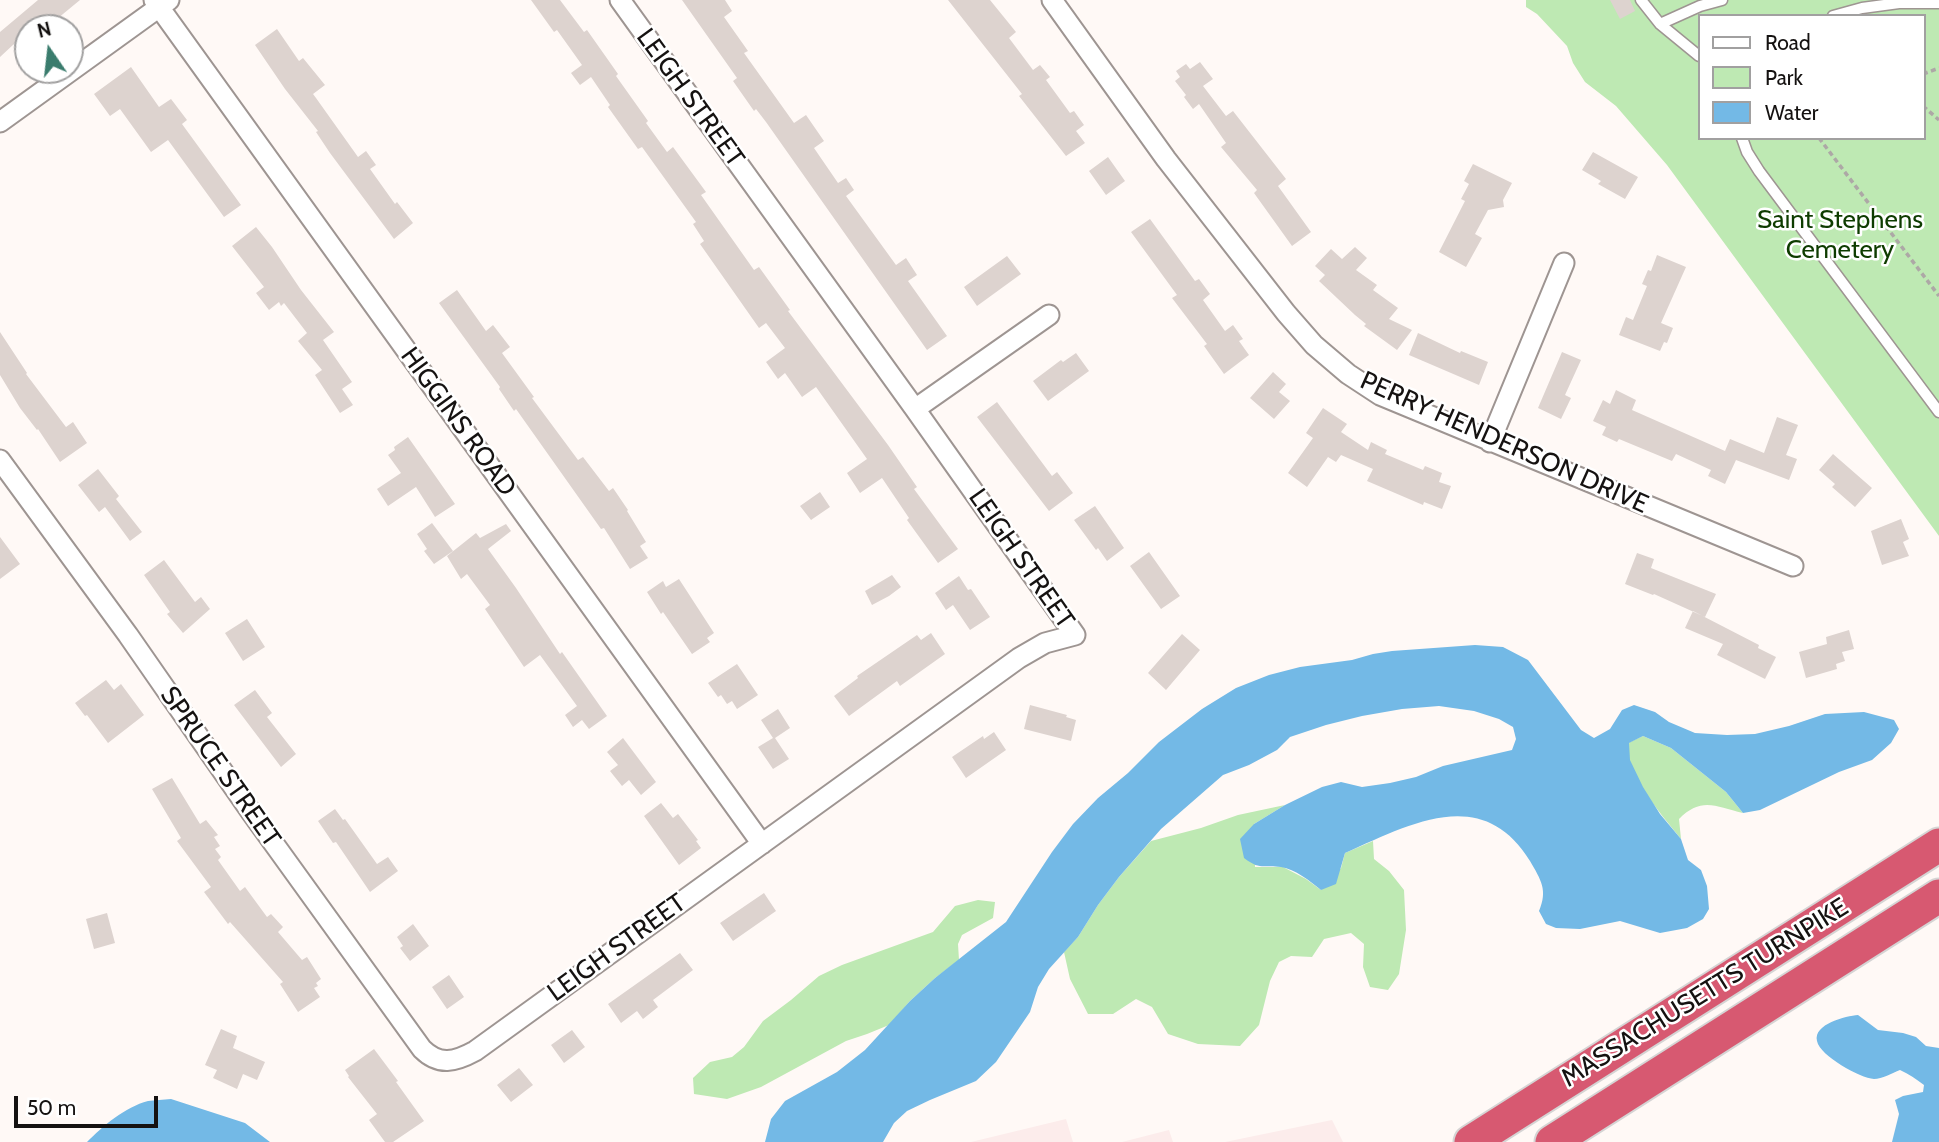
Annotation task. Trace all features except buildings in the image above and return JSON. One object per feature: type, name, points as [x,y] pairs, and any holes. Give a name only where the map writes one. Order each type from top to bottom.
[{"type":"highway","name":"MASSACHUSETTS TURNPIKE","points":[[1471,1142],[1939,845]]},
{"type":"highway","name":"MASSACHUSETTS TURNPIKE","points":[[1552,1142],[1939,896]]},
{"type":"street","name":"LEIGH STREET","points":[[448,1061],[475,1051],[1019,658],[1045,643],[1075,635],[620,0]]},
{"type":"street","name":"PERRY HENDERSON DRIVE","points":[[1052,0],[1233,248],[1314,345],[1348,374],[1380,394],[1490,442],[1793,566]]},
{"type":"street","points":[[0,122],[161,2]]},
{"type":"street","name":"HIGGINS ROAD","points":[[161,2],[762,844]]},
{"type":"street","points":[[1490,442],[1564,263]]},
{"type":"street","points":[[915,409],[1049,315]]},
{"type":"street","name":"SPRUCE STREET","points":[[0,460],[6,481],[128,635],[251,812],[422,1049],[429,1056],[448,1061]]},
{"type":"lane","points":[[1641,0],[1660,24],[1698,55]]},
{"type":"lane","points":[[1660,24],[1700,6],[1722,0]]},
{"type":"lane","points":[[1840,14],[1899,3],[1939,3]]},
{"type":"lane","points":[[1743,140],[1759,171],[1939,412]]},
{"type":"path","points":[[1925,108],[1939,120]]},
{"type":"path","points":[[1821,140],[1939,296]]},
{"type":"shaded area","points":[[1066,1119],[1073,1142],[971,1142]]},
{"type":"shaded area","points":[[1332,1120],[1343,1142],[1225,1142]]},
{"type":"shaded area","points":[[1169,1130],[1173,1142],[1122,1142]]},
{"type":"green space","name":"Saint Stephens Cemetery","points":[[1526,0],[1939,0],[1939,536],[1667,165],[1616,106],[1585,82],[1573,63],[1567,46],[1537,14],[1526,7]]},
{"type":"green space","points":[[1643,736],[1671,748],[1726,792],[1743,813],[1702,805],[1679,819],[1681,839],[1651,801],[1632,769],[1628,743]]},
{"type":"green space","points":[[1285,805],[1254,824],[1255,867],[1283,867],[1321,890],[1341,868],[1345,853],[1373,841],[1374,859],[1389,871],[1404,890],[1406,930],[1399,974],[1388,990],[1370,987],[1363,967],[1364,944],[1351,933],[1324,939],[1312,957],[1291,956],[1279,962],[1270,981],[1259,1025],[1240,1046],[1198,1044],[1168,1034],[1152,1007],[1136,999],[1113,1014],[1088,1014],[1070,979],[1064,952],[1078,937],[1119,877],[1151,841],[1238,815]]},
{"type":"green space","points":[[978,900],[995,902],[993,918],[962,935],[958,944],[959,960],[910,1001],[889,1025],[846,1041],[761,1087],[727,1099],[694,1094],[693,1078],[710,1062],[732,1057],[744,1047],[763,1021],[819,976],[933,932],[955,906]]},
{"type":"water","points":[[1475,645],[1503,647],[1528,660],[1581,730],[1594,738],[1610,729],[1622,710],[1634,705],[1655,712],[1669,722],[1695,733],[1755,734],[1825,714],[1864,712],[1894,720],[1899,729],[1891,743],[1872,760],[1839,772],[1760,810],[1743,813],[1726,792],[1671,748],[1643,736],[1629,743],[1630,760],[1643,787],[1660,814],[1681,839],[1688,860],[1701,870],[1707,886],[1709,909],[1703,919],[1687,928],[1660,933],[1620,921],[1580,929],[1556,928],[1546,924],[1539,911],[1543,897],[1542,885],[1530,861],[1511,837],[1490,823],[1467,817],[1443,817],[1419,823],[1345,853],[1336,884],[1321,890],[1292,870],[1258,866],[1250,862],[1244,858],[1240,839],[1254,824],[1322,787],[1341,782],[1362,787],[1416,777],[1443,766],[1512,750],[1516,739],[1513,727],[1499,719],[1474,711],[1439,706],[1362,716],[1290,737],[1277,750],[1223,775],[1161,829],[1119,877],[1078,937],[1049,969],[1038,987],[1030,1012],[996,1062],[976,1081],[907,1111],[894,1123],[883,1142],[765,1142],[771,1119],[785,1101],[837,1072],[865,1050],[935,978],[1006,922],[1073,824],[1159,742],[1202,709],[1236,688],[1300,667],[1392,651]]},
{"type":"water","points":[[1858,1015],[1878,1030],[1903,1033],[1916,1037],[1926,1046],[1939,1048],[1939,1142],[1892,1142],[1899,1114],[1895,1100],[1923,1092],[1924,1085],[1900,1070],[1880,1078],[1868,1078],[1841,1065],[1820,1047],[1817,1035],[1820,1030],[1839,1019]]},
{"type":"water","points":[[171,1099],[245,1123],[270,1142],[87,1142],[123,1112],[148,1101]]}]
